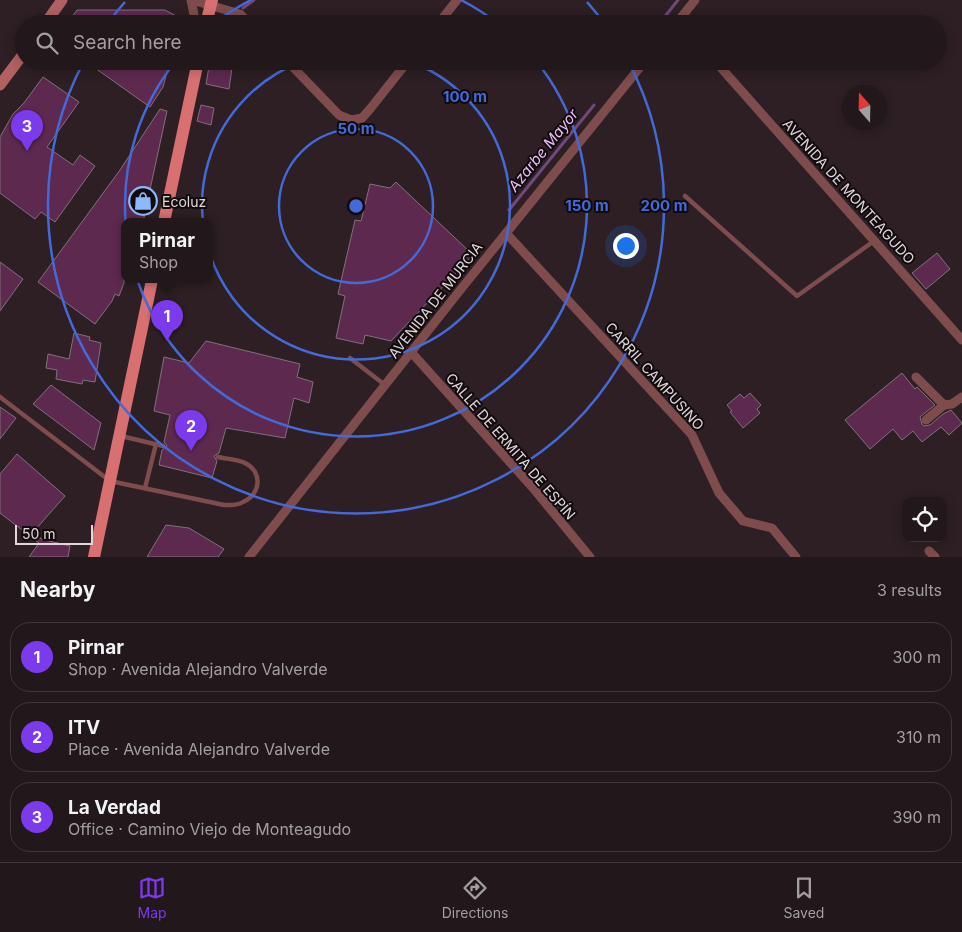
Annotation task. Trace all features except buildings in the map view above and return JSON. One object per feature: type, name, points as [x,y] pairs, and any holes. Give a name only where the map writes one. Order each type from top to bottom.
[{"type":"main road","points":[[165,218],[196,70]]},
{"type":"main road","points":[[94,557],[151,283]]},
{"type":"street","points":[[51,15],[62,0]]},
{"type":"street","points":[[194,15],[192,0],[211,3],[241,15]]},
{"type":"street","points":[[445,15],[457,0]]},
{"type":"street","points":[[685,15],[695,0]]},
{"type":"street","points":[[0,85],[15,65]]},
{"type":"street","points":[[296,70],[339,115],[351,120],[362,118],[401,70]]},
{"type":"street","name":"AVENIDA DE MURCIA","points":[[249,557],[638,70]]},
{"type":"street","name":"AVENIDA DE MONTEAGUDO","points":[[723,70],[962,340]]},
{"type":"street","name":"CARRIL CAMPUSINO","points":[[506,233],[692,435],[719,493],[743,521],[772,528],[796,557]]},
{"type":"street","name":"CALLE DE ERMITA DE ESPÍN","points":[[411,352],[533,488],[590,557]]},
{"type":"street","points":[[916,377],[944,405]]},
{"type":"street","points":[[926,420],[944,405],[952,404],[962,397]]},
{"type":"lane","points":[[685,196],[797,296],[874,240]]},
{"type":"lane","points":[[350,358],[386,385]]},
{"type":"lane","points":[[0,397],[110,480],[224,505],[237,505],[245,502],[254,495],[257,488],[258,482],[254,471],[246,463],[218,457]]},
{"type":"lane","points":[[120,435],[163,446]]},
{"type":"lane","points":[[145,488],[156,444]]},
{"type":"waterway","points":[[243,8],[254,0]]},
{"type":"waterway","name":"Azarbe Mayor","points":[[666,15],[678,0]]},
{"type":"waterway","name":"Azarbe Mayor","points":[[509,210],[594,105]]},
{"type":"place","name":"La Verdad","points":[[27,151]]},
{"type":"place","name":"Ecoluz","points":[[143,201]]},
{"type":"place","name":"Pirnar","points":[[167,341]]},
{"type":"place","name":"ITV","points":[[191,451]]}]
